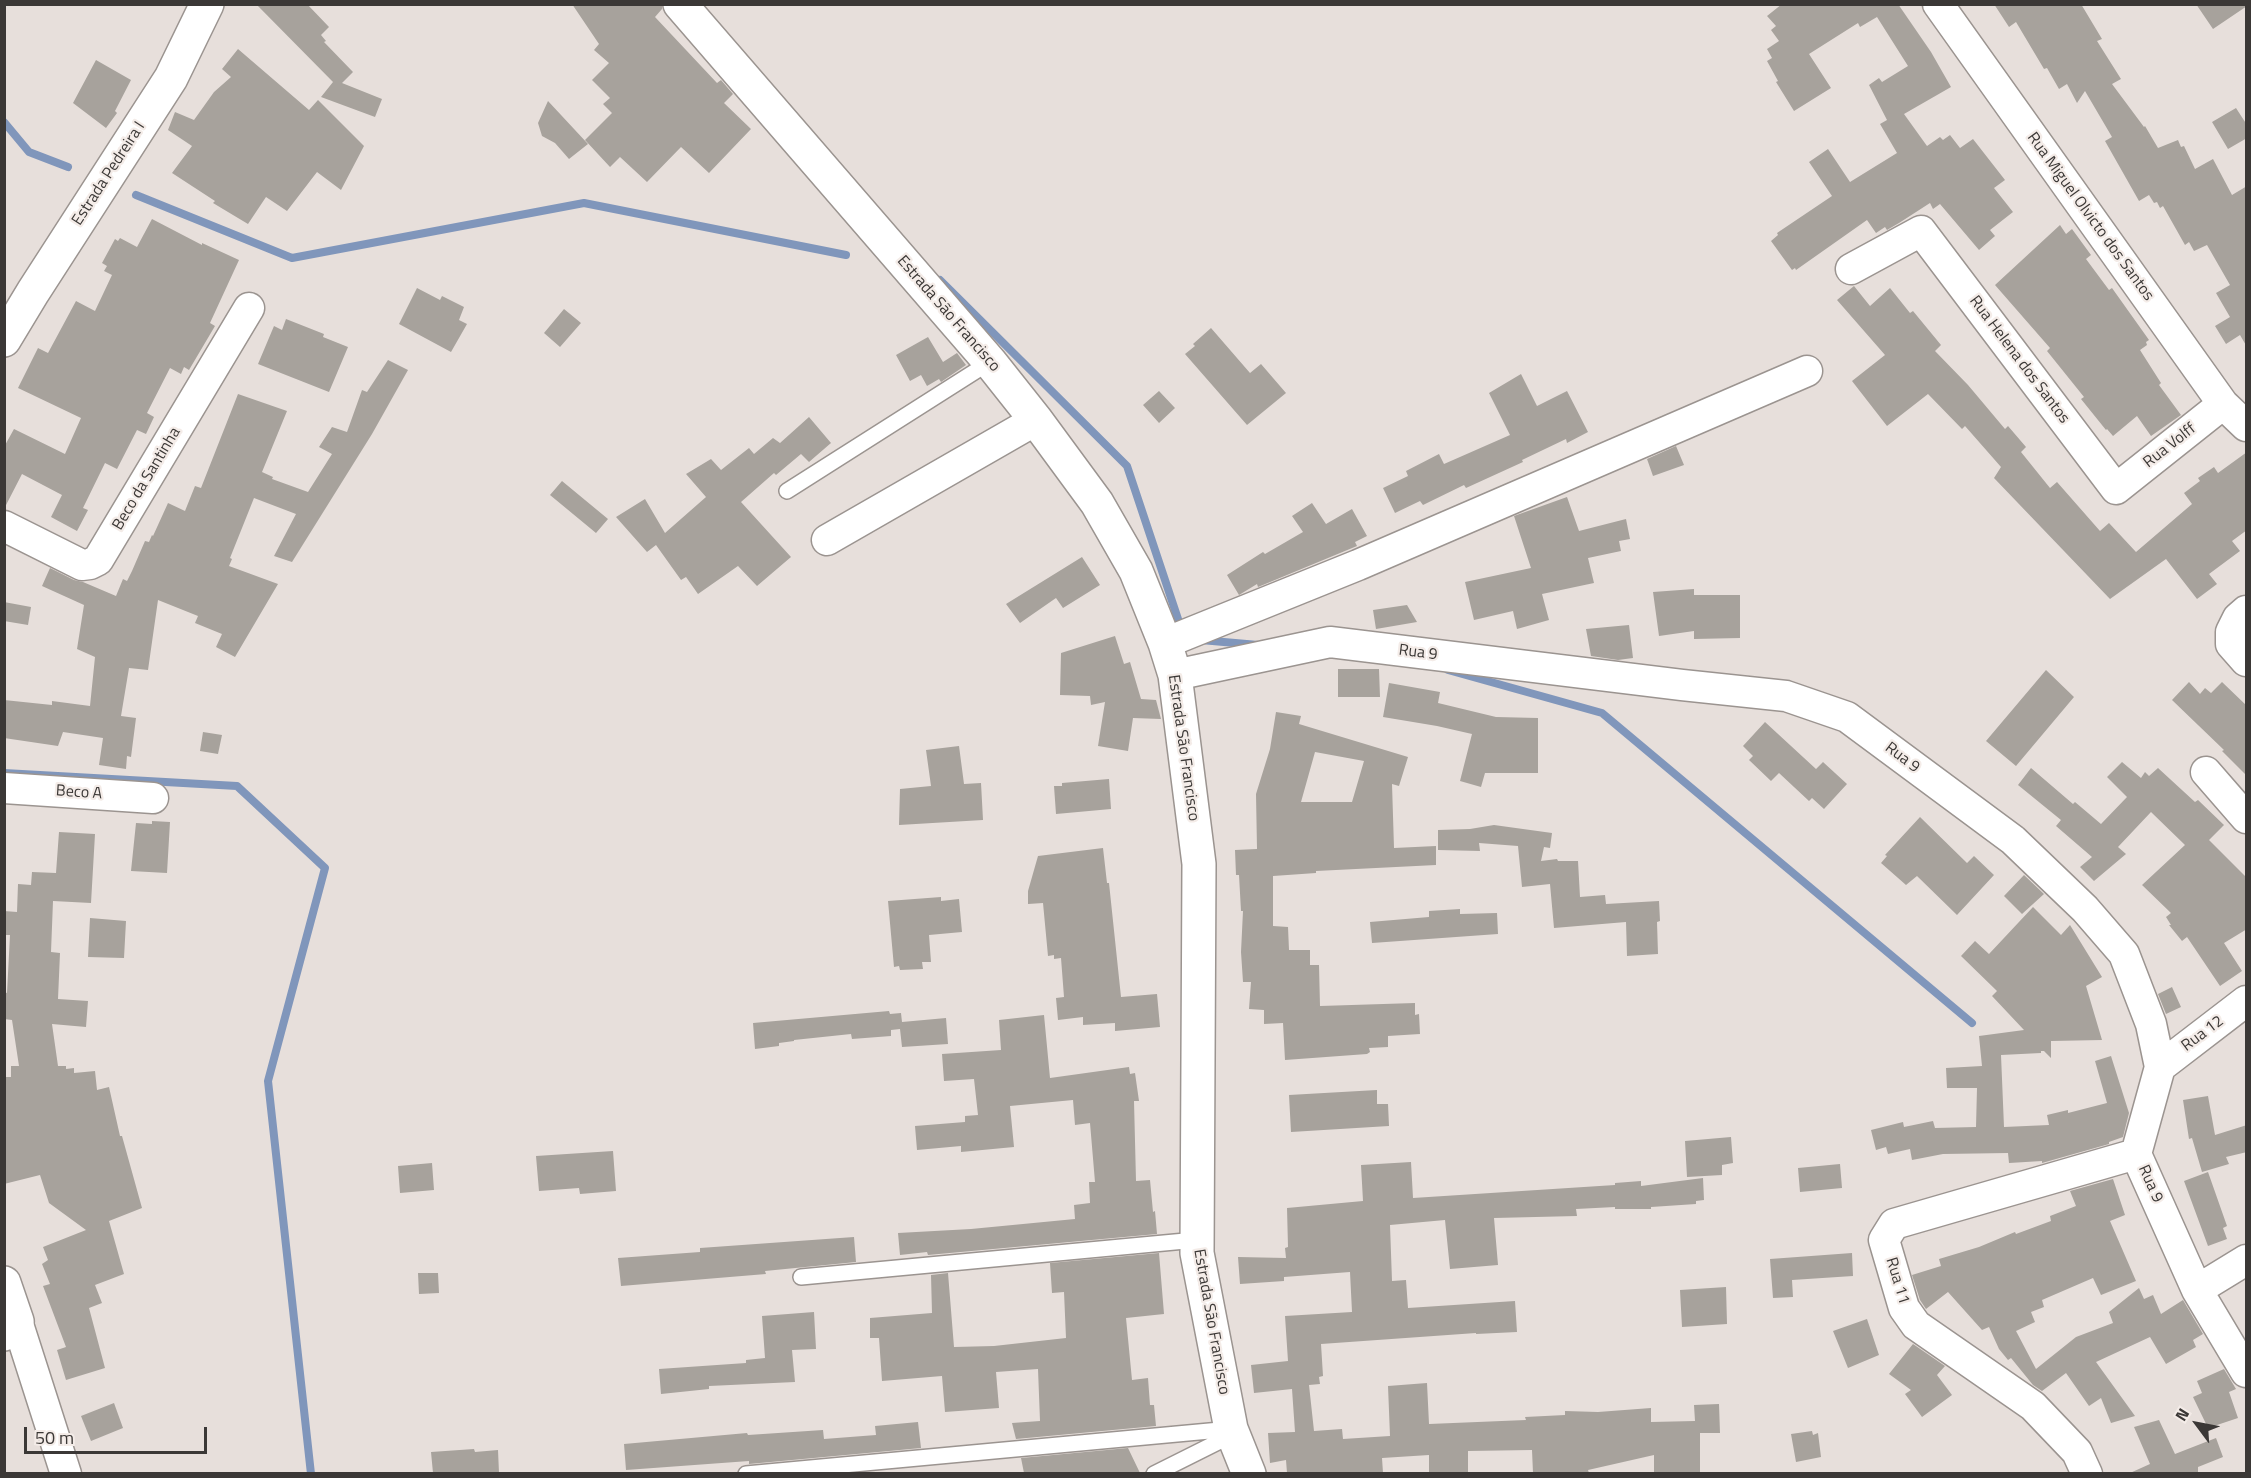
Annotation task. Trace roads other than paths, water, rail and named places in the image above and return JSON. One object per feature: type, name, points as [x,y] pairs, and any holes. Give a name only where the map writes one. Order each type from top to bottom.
[{"type":"main road","name":"Estrada Pedreira I","points":[[4,340],[171,78],[207,4]]},
{"type":"main road","name":"Estrada São Francisco","points":[[680,4],[990,362],[1036,420],[1097,502],[1177,638],[1175,675],[1199,864],[1196,1240],[1233,1431],[1250,1473]]},
{"type":"main road","points":[[4,1283],[11,1328]]},
{"type":"street","name":"Rua Miguel Olvicto dos Santos","points":[[1938,4],[2223,404],[2247,426]]},
{"type":"street","name":"Rua Helena dos Santos","points":[[1851,269],[1922,231],[2116,489]]},
{"type":"street","name":"Beco da Santinha","points":[[4,526],[82,565],[98,560],[249,308]]},
{"type":"street","points":[[1177,638],[1369,560],[1807,371]]},
{"type":"street","name":"Rua Volff","points":[[2116,489],[2223,404]]},
{"type":"street","points":[[827,540],[1036,420]]},
{"type":"street","points":[[2247,610],[2238,618],[2231,632],[2230,644],[2247,661]]},
{"type":"street","name":"Rua 9","points":[[1175,675],[1330,642],[1786,696],[1848,717],[2013,840],[2085,909],[2124,954],[2151,1024],[2160,1066],[2136,1154],[2197,1290],[2247,1372]]},
{"type":"street","points":[[2206,772],[2247,818]]},
{"type":"street","name":"Beco A","points":[[4,788],[153,798]]},
{"type":"street","name":"Rua 12","points":[[2160,1066],[2247,1001]]},
{"type":"street","name":"Rua 11","points":[[2087,1473],[2077,1452],[2033,1406],[1916,1325],[1904,1308],[1884,1240],[1894,1224],[2136,1154]]},
{"type":"street","points":[[2197,1290],[2247,1260]]},
{"type":"street","points":[[11,1328],[66,1473]]},
{"type":"lane","points":[[787,491],[990,362]]},
{"type":"lane","points":[[801,1276],[1196,1240]]},
{"type":"lane","points":[[746,1473],[1233,1431]]},
{"type":"lane","points":[[1154,1473],[1233,1431]]},
{"type":"waterway","points":[[4,122],[29,152],[68,167]]},
{"type":"waterway","points":[[136,195],[292,258],[584,203],[846,255]]},
{"type":"waterway","points":[[940,280],[1127,466],[1181,628]]},
{"type":"waterway","points":[[1201,640],[1258,645]]},
{"type":"waterway","points":[[1448,670],[1602,713],[1972,1023]]},
{"type":"waterway","points":[[4,773],[237,786],[325,868],[268,1081],[311,1474]]}]
